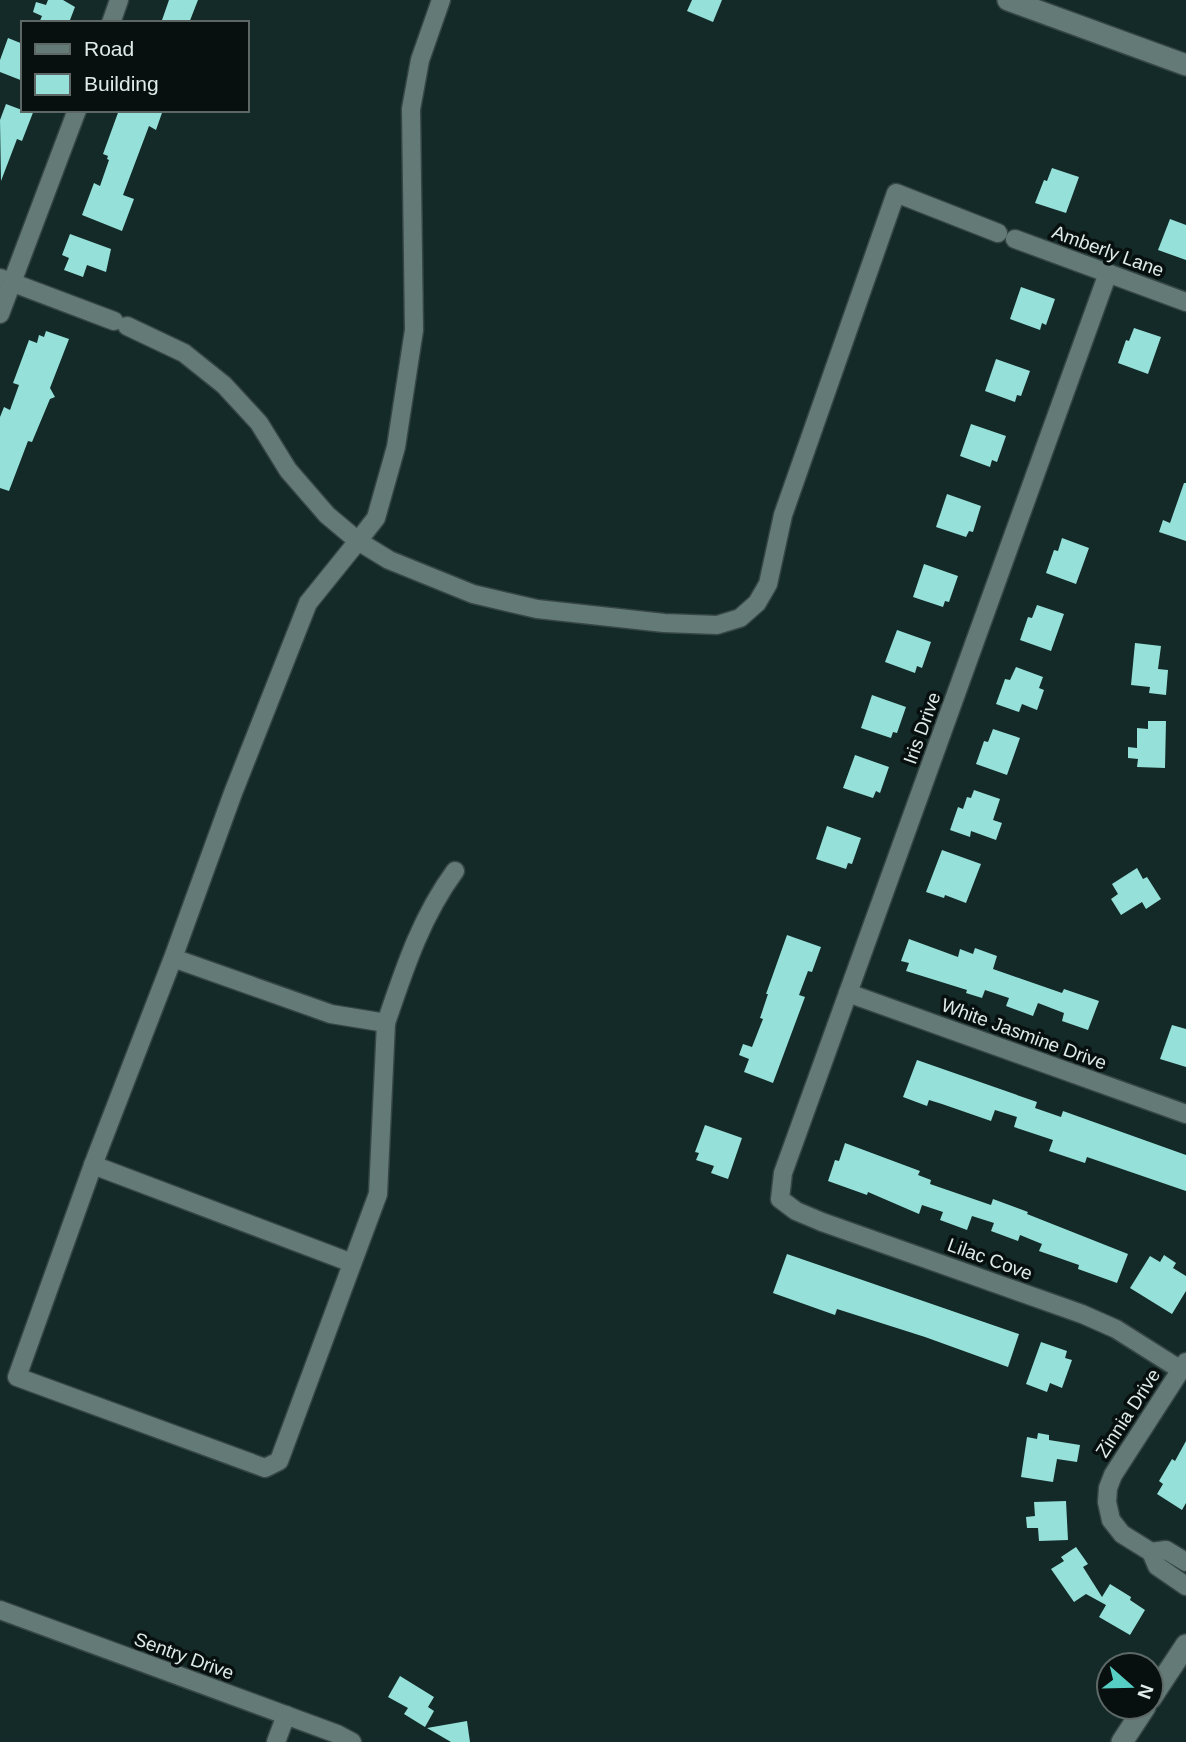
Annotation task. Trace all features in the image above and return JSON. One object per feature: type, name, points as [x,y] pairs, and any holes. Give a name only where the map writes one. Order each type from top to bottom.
[{"type":"street","points":[[112,21],[119,0]]},
{"type":"street","points":[[441,0],[420,60],[411,109],[414,330],[396,447],[376,519],[308,603],[233,793],[93,1165],[17,1377],[265,1468],[279,1461],[378,1195],[386,1023],[412,948],[438,895],[455,871]]},
{"type":"street","points":[[1009,0],[1186,65]]},
{"type":"street","points":[[0,314],[6,280],[76,112]]},
{"type":"street","name":"Amberly Lane","points":[[358,541],[390,560],[473,594],[537,609],[664,623],[717,625],[740,618],[757,603],[768,584],[783,515],[896,193],[1186,302]]},
{"type":"street","name":"Iris Drive","points":[[780,1199],[783,1173],[1108,273]]},
{"type":"street","points":[[6,280],[120,324],[184,353],[224,385],[259,423],[288,470],[327,515],[358,541]]},
{"type":"street","points":[[173,958],[331,1014],[386,1023]]},
{"type":"street","name":"White Jasmine Drive","points":[[848,993],[1186,1114]]},
{"type":"street","points":[[93,1165],[352,1263]]},
{"type":"street","name":"Lilac Cove","points":[[780,1199],[796,1211],[822,1222],[1082,1314],[1116,1329],[1183,1366]]},
{"type":"street","name":"Zinnia Drive","points":[[1183,1366],[1113,1475],[1107,1502],[1111,1520],[1122,1534],[1151,1552],[1157,1566],[1186,1586]]},
{"type":"street","name":"Zinnia Drive","points":[[1151,1552],[1166,1550],[1186,1562]]},
{"type":"street","name":"Sentry Drive","points":[[0,1611],[286,1715],[352,1742]]},
{"type":"street","points":[[1165,1677],[1186,1645]]},
{"type":"street","points":[[276,1742],[286,1715]]},
{"type":"street","points":[[1122,1742],[1136,1721]]},
{"type":"street","points":[[305,1742],[312,1725]]},
{"type":"building","points":[[48,0],[63,0],[75,7],[69,21],[40,21],[42,16],[33,12],[36,2],[46,5]]},
{"type":"building","points":[[169,0],[198,0],[190,21],[162,21]]},
{"type":"building","points":[[692,0],[722,0],[713,22],[687,11]]},
{"type":"building","points":[[8,38],[21,43],[21,80],[0,72],[0,60]]},
{"type":"building","points":[[6,104],[21,112],[33,112],[22,141],[17,139],[1,181],[0,120]]},
{"type":"building","points":[[118,112],[162,112],[156,130],[149,126],[123,195],[134,199],[122,231],[82,215],[94,183],[100,186],[109,160],[108,156],[103,154]]},
{"type":"building","points":[[1052,168],[1079,177],[1066,213],[1035,203]]},
{"type":"building","points":[[1170,219],[1186,225],[1186,260],[1158,250]]},
{"type":"building","points":[[70,234],[111,249],[106,272],[87,265],[83,277],[64,270],[69,258],[62,255]]},
{"type":"building","points":[[1021,287],[1055,299],[1046,325],[1042,323],[1040,330],[1010,319]]},
{"type":"building","points":[[1134,328],[1161,337],[1148,374],[1118,363],[1126,340],[1129,341]]},
{"type":"building","points":[[46,331],[69,339],[50,388],[55,397],[50,399],[32,442],[28,441],[9,491],[0,488],[0,417],[4,407],[10,410],[19,385],[13,383],[29,340],[37,343],[39,335],[44,337]]},
{"type":"building","points":[[996,359],[1030,371],[1021,396],[1017,395],[1015,402],[985,391]]},
{"type":"building","points":[[971,424],[1006,436],[997,462],[992,460],[990,467],[960,456]]},
{"type":"building","points":[[1184,483],[1186,541],[1159,532],[1163,520],[1170,523]]},
{"type":"building","points":[[947,494],[981,506],[973,532],[969,531],[966,537],[936,527]]},
{"type":"building","points":[[1062,538],[1089,548],[1076,584],[1046,573],[1054,550],[1058,551]]},
{"type":"building","points":[[924,564],[958,576],[949,602],[945,601],[943,607],[913,597]]},
{"type":"building","points":[[1037,605],[1064,614],[1051,651],[1020,640],[1028,617],[1032,618]]},
{"type":"building","points":[[897,630],[931,642],[922,668],[917,666],[915,673],[885,662]]},
{"type":"building","points":[[1135,643],[1161,646],[1158,669],[1168,670],[1166,695],[1149,693],[1150,687],[1131,685]]},
{"type":"building","points":[[1016,667],[1043,677],[1039,688],[1044,690],[1037,710],[1022,704],[1019,712],[996,704],[1005,679],[1010,680]]},
{"type":"building","points":[[872,695],[906,707],[897,733],[893,732],[891,738],[861,728]]},
{"type":"building","points":[[1148,721],[1166,721],[1165,768],[1137,767],[1138,759],[1128,758],[1128,747],[1137,748],[1137,728],[1148,729]]},
{"type":"building","points":[[993,729],[1020,738],[1007,775],[976,764],[984,741],[988,742]]},
{"type":"building","points":[[855,755],[889,767],[880,793],[876,791],[873,798],[843,788]]},
{"type":"building","points":[[974,790],[1000,799],[993,820],[1002,823],[996,840],[971,831],[970,837],[950,830],[958,807],[963,809],[967,797],[971,798]]},
{"type":"building","points":[[827,826],[861,838],[852,864],[848,863],[846,869],[816,859]]},
{"type":"building","points":[[942,850],[981,864],[966,903],[945,895],[944,898],[926,892]]},
{"type":"building","points":[[1137,868],[1143,879],[1147,877],[1161,899],[1146,909],[1142,902],[1121,915],[1111,899],[1118,894],[1112,884]]},
{"type":"building","points":[[787,935],[821,947],[812,972],[808,971],[799,995],[805,997],[773,1083],[744,1072],[749,1059],[739,1055],[743,1044],[752,1047],[763,1019],[760,1018],[766,994]]},
{"type":"building","points":[[909,939],[958,957],[960,949],[973,954],[975,948],[997,956],[993,969],[1062,993],[1064,989],[1099,1001],[1088,1030],[1062,1021],[1064,1013],[1038,1003],[1033,1016],[1006,1006],[1009,998],[985,990],[982,998],[966,993],[967,990],[906,971],[909,963],[901,961]]},
{"type":"building","points":[[1172,1025],[1186,1029],[1186,1067],[1160,1059]]},
{"type":"building","points":[[917,1060],[1037,1102],[1035,1108],[1061,1117],[1063,1111],[1186,1155],[1186,1191],[1087,1157],[1085,1163],[1049,1151],[1053,1140],[1014,1127],[1017,1117],[995,1110],[991,1121],[929,1100],[927,1106],[903,1097]]},
{"type":"building","points":[[705,1125],[742,1138],[728,1179],[711,1173],[714,1166],[696,1160],[699,1153],[695,1152]]},
{"type":"building","points":[[845,1143],[920,1171],[918,1175],[931,1180],[930,1184],[991,1205],[993,1199],[1128,1254],[1117,1283],[1078,1269],[1079,1265],[1039,1251],[1042,1244],[1020,1235],[1018,1241],[991,1231],[994,1223],[972,1216],[967,1230],[940,1220],[943,1212],[922,1205],[919,1214],[868,1192],[867,1195],[828,1181],[835,1160],[839,1161]]},
{"type":"building","points":[[787,1254],[1019,1334],[1008,1367],[837,1309],[835,1315],[773,1293]]},
{"type":"building","points":[[1164,1255],[1176,1263],[1173,1268],[1186,1276],[1186,1291],[1172,1314],[1130,1288],[1150,1256],[1160,1262]]},
{"type":"building","points":[[1041,1342],[1067,1351],[1065,1358],[1072,1360],[1062,1388],[1050,1383],[1047,1392],[1026,1384]]},
{"type":"building","points":[[1038,1433],[1049,1435],[1049,1440],[1080,1445],[1077,1462],[1057,1459],[1053,1482],[1021,1477],[1027,1437],[1037,1439]]},
{"type":"building","points":[[1186,1441],[1186,1503],[1182,1510],[1157,1494],[1163,1484],[1159,1481]]},
{"type":"building","points":[[1066,1501],[1068,1540],[1039,1541],[1038,1528],[1027,1528],[1026,1517],[1035,1516],[1034,1502]]},
{"type":"building","points":[[1076,1547],[1088,1564],[1083,1567],[1102,1597],[1110,1584],[1145,1610],[1130,1635],[1099,1617],[1106,1605],[1086,1594],[1074,1602],[1051,1569],[1064,1561],[1061,1557]]},
{"type":"building","points":[[400,1676],[434,1697],[428,1707],[434,1711],[425,1727],[404,1714],[408,1708],[388,1697]]},
{"type":"building","points":[[467,1721],[470,1742],[451,1742],[427,1728]]}]
